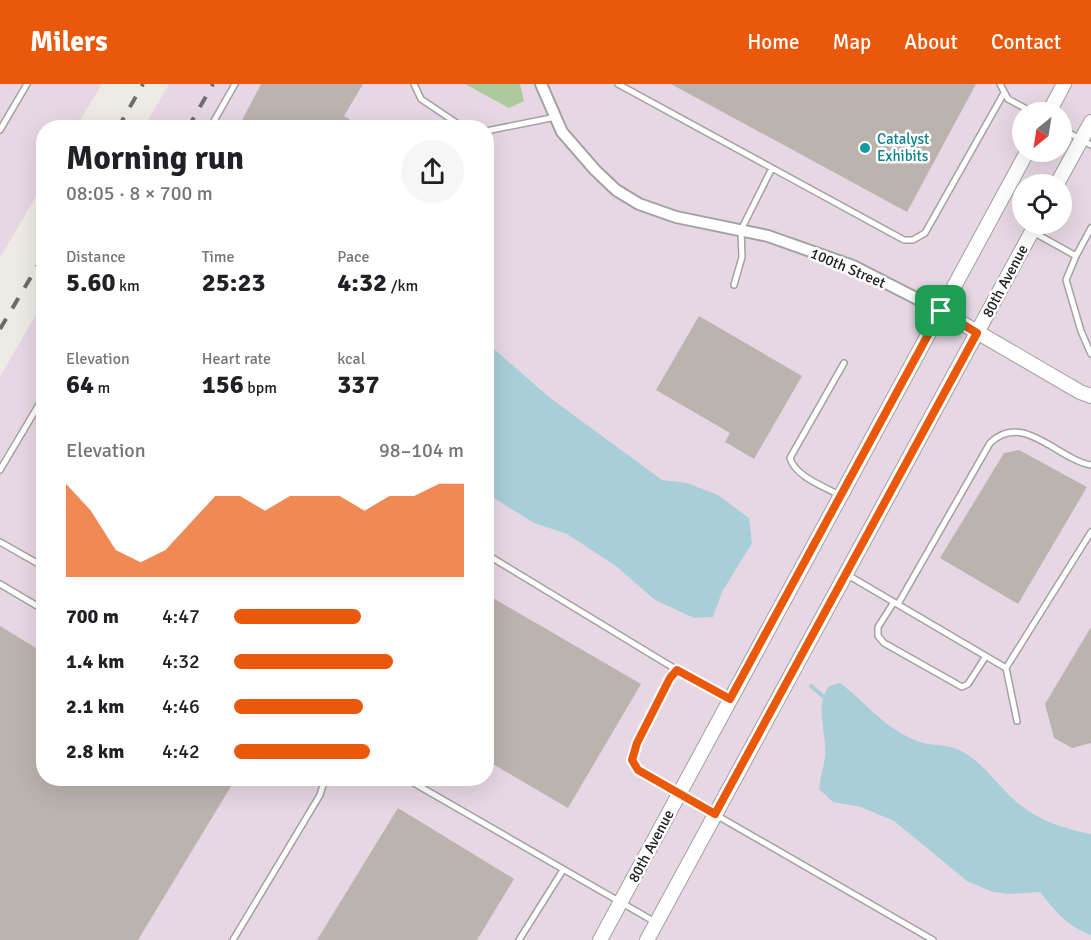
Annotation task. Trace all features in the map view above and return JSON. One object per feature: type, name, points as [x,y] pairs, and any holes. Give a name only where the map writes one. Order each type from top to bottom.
[{"type":"street","name":"100th Street","points":[[541,84],[562,132],[616,190],[639,204],[676,217],[768,236],[853,266],[941,311],[1080,392],[1091,396]]},
{"type":"street","points":[[1054,102],[1064,84]]},
{"type":"street","points":[[1064,174],[1086,142],[1091,122]]},
{"type":"street","name":"80th Avenue","points":[[600,940],[1023,162]]},
{"type":"street","name":"80th Avenue","points":[[647,940],[1031,234]]},
{"type":"lane","points":[[0,130],[27,84]]},
{"type":"lane","points":[[215,120],[235,84]]},
{"type":"lane","points":[[414,84],[421,99],[452,120]]},
{"type":"lane","points":[[618,84],[904,240],[913,240],[925,233],[1004,93]]},
{"type":"lane","points":[[1000,84],[1008,99],[1014,102]]},
{"type":"lane","points":[[494,129],[556,117]]},
{"type":"lane","points":[[1072,134],[1086,142]]},
{"type":"lane","points":[[734,285],[742,257],[741,230],[772,168]]},
{"type":"lane","points":[[1091,228],[1066,280],[1081,331],[1091,354]]},
{"type":"lane","points":[[1043,234],[1076,256]]},
{"type":"lane","points":[[840,496],[799,472],[792,466],[790,458],[844,363]]},
{"type":"lane","points":[[0,470],[36,409]]},
{"type":"lane","points":[[986,656],[968,684],[962,687],[884,643],[878,636],[878,627],[896,603],[990,443],[998,436],[1010,431],[1021,431],[1066,456],[1091,465]]},
{"type":"lane","points":[[1017,721],[1006,668],[1091,532]]},
{"type":"lane","points":[[0,542],[36,562]]},
{"type":"lane","points":[[494,559],[677,670],[730,699]]},
{"type":"lane","points":[[846,574],[1006,668]]},
{"type":"lane","points":[[0,584],[36,605]]},
{"type":"lane","points":[[677,670],[670,678],[637,743],[632,760],[638,770],[933,940]]},
{"type":"lane","points":[[232,940],[320,795],[322,786]]},
{"type":"lane","points":[[419,786],[657,923]]},
{"type":"lane","points":[[519,940],[563,870]]},
{"type":"shaded area","points":[[0,84],[102,84],[80,120],[36,120],[36,196],[0,258]]},
{"type":"shaded area","points":[[169,84],[1091,84],[1091,940],[0,940],[0,377],[36,314],[36,786],[494,786],[494,120],[148,120]]},
{"type":"green space","points":[[465,84],[520,84],[524,101],[509,108]]},
{"type":"water","points":[[494,349],[549,397],[662,480],[687,483],[718,495],[749,518],[752,543],[722,592],[713,617],[694,618],[655,600],[616,566],[567,534],[534,523],[494,498]]},
{"type":"water","points":[[840,683],[894,729],[922,743],[952,747],[965,753],[1030,812],[1059,826],[1091,834],[1091,935],[1056,912],[1040,892],[1010,894],[993,892],[967,881],[894,821],[861,807],[833,802],[819,789],[825,756],[822,703],[829,686]]},
{"type":"building","points":[[261,84],[363,84],[344,116],[351,120],[242,120]]},
{"type":"building","name":"Catalyst Exhibits","points":[[671,84],[976,84],[907,212]]},
{"type":"building","points":[[699,316],[802,376],[754,459],[725,442],[730,433],[656,390]]},
{"type":"building","points":[[1019,450],[1087,487],[1018,604],[940,558],[1004,453]]},
{"type":"building","points":[[494,599],[641,684],[568,808],[494,765]]},
{"type":"building","points":[[0,626],[36,648],[36,786],[231,786],[138,940],[0,940]]},
{"type":"building","points":[[1091,627],[1091,743],[1072,748],[1054,738],[1045,704]]},
{"type":"building","points":[[398,808],[514,879],[477,940],[317,940]]},
{"type":"waterway","points":[[811,686],[824,697]]},
{"type":"railway","points":[[123,120],[143,84]]},
{"type":"railway","points":[[193,120],[213,84]]},
{"type":"railway","points":[[0,329],[36,268]]},
{"type":"place","name":"Catalyst Exhibits","points":[[865,148]]},
{"type":"route","points":[[941,311],[977,333],[715,814],[638,770],[632,760],[637,743],[670,678],[677,670],[730,699],[941,311]]}]
